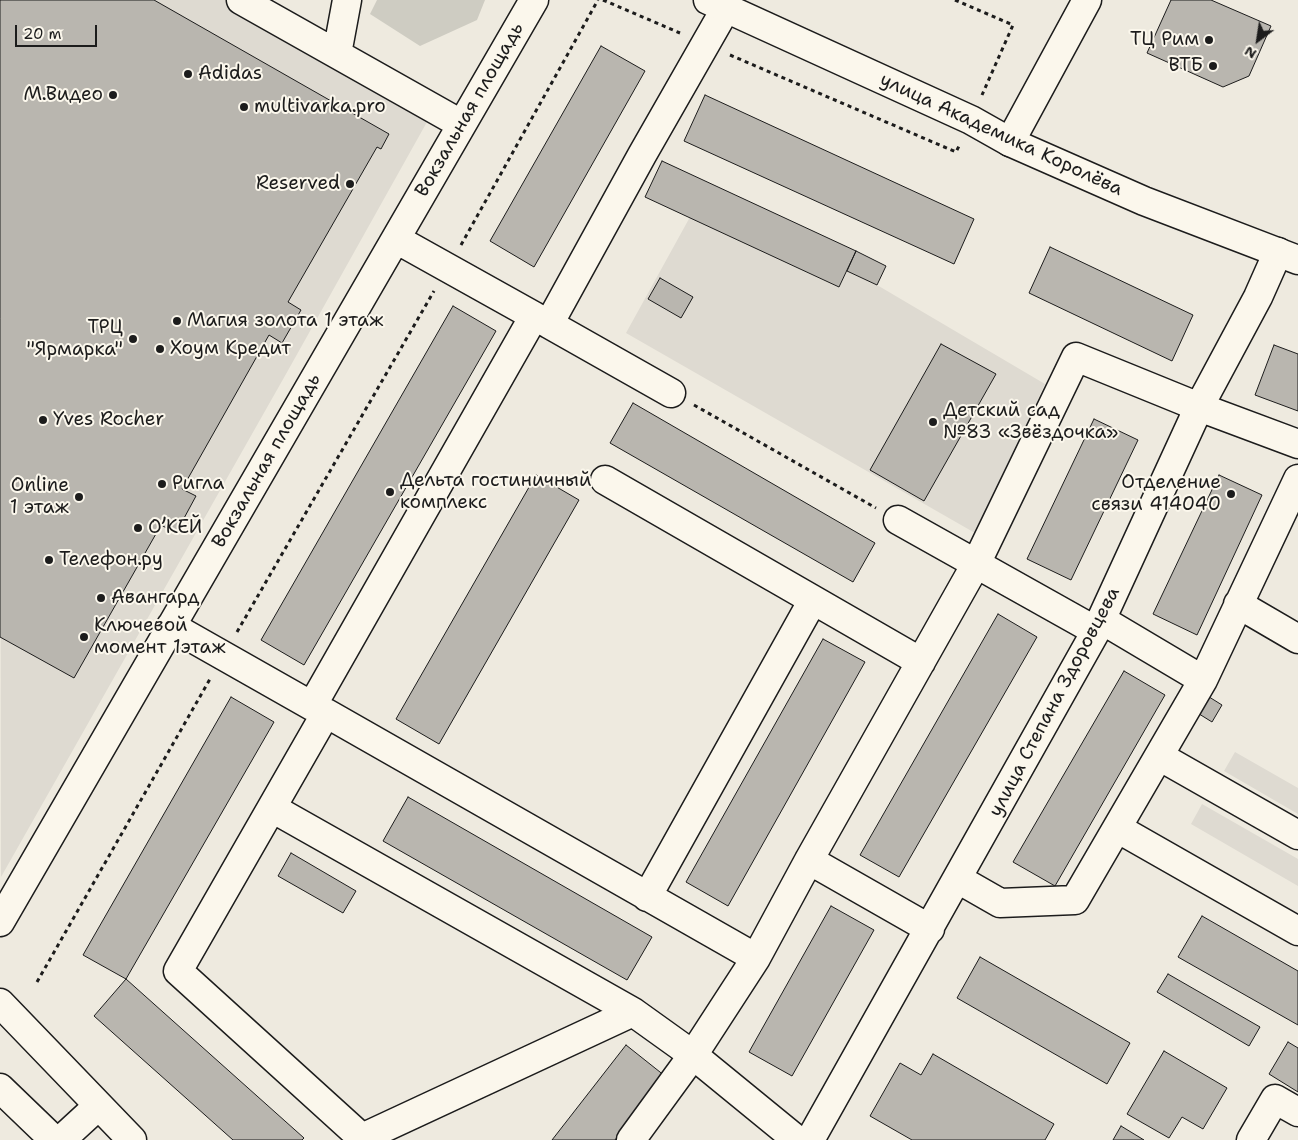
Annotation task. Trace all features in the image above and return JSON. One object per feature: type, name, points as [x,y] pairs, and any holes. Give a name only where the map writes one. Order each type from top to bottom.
[{"type":"street","points":[[241,0],[461,124]]},
{"type":"street","points":[[337,54],[347,0]]},
{"type":"street","name":"Вокзальная площадь","points":[[0,922],[534,0]]},
{"type":"street","points":[[1010,142],[1087,0]]},
{"type":"street","points":[[633,1012],[362,1139],[178,971],[272,808],[319,710],[542,320],[638,164],[717,4]]},
{"type":"street","name":"улица Академика Королёва","points":[[717,4],[971,120],[1010,142],[1144,201],[1288,256]]},
{"type":"street","points":[[396,238],[671,393]]},
{"type":"street","name":"улица Степана Здоровцева","points":[[810,1140],[1099,626],[1200,407],[1258,297],[1288,256]]},
{"type":"street","points":[[631,1140],[693,1055],[756,958],[809,860],[976,564],[1076,357],[1298,444]]},
{"type":"street","points":[[958,879],[1000,903],[1075,900],[1203,680],[1298,479]]},
{"type":"street","points":[[604,480],[921,662]]},
{"type":"street","points":[[898,520],[976,564],[1203,680]]},
{"type":"street","points":[[647,897],[814,600]]},
{"type":"street","points":[[1238,604],[1298,639]]},
{"type":"street","points":[[172,626],[756,958]]},
{"type":"street","points":[[1159,756],[1298,835]]},
{"type":"street","points":[[272,808],[633,1012],[693,1055],[797,1140]]},
{"type":"street","points":[[1117,828],[1298,931]]},
{"type":"street","points":[[809,860],[930,929]]},
{"type":"street","points":[[0,1002],[132,1140]]},
{"type":"street","points":[[0,1088],[54,1140]]},
{"type":"street","points":[[1251,1140],[1275,1099],[1298,1112]]},
{"type":"street","points":[[61,1140],[98,1106]]},
{"type":"path","points":[[36,982],[448,268],[598,0]]},
{"type":"path","points":[[671,393],[898,520]]},
{"type":"shaded area","name":"ТРЦ \"Ярмарка\"","points":[[0,0],[228,0],[432,113],[1,877]]},
{"type":"shaded area","points":[[377,0],[485,0],[477,20],[420,46],[370,14]]},
{"type":"shaded area","points":[[690,217],[839,287],[847,271],[877,285],[1045,384],[975,533],[626,333]]},
{"type":"shaded area","points":[[1235,752],[1298,788],[1298,814],[1224,771]]},
{"type":"shaded area","points":[[1202,804],[1298,859],[1298,886],[1191,824]]},
{"type":"building","name":"ТРЦ \"Ярмарка\"","points":[[0,0],[154,0],[389,134],[381,149],[377,147],[288,302],[301,310],[282,343],[269,335],[182,489],[196,496],[176,533],[161,525],[74,678],[0,637]]},
{"type":"building","name":"ТЦ Рим","points":[[1171,0],[1211,0],[1271,26],[1249,76],[1223,87],[1147,53]]},
{"type":"building","points":[[601,46],[645,71],[534,267],[490,241]]},
{"type":"building","points":[[705,95],[974,219],[954,264],[684,141]]},
{"type":"building","points":[[662,161],[856,251],[839,287],[645,197]]},
{"type":"building","points":[[1050,247],[1193,315],[1172,361],[1029,293]]},
{"type":"building","points":[[856,251],[886,266],[877,285],[847,271]]},
{"type":"building","points":[[660,278],[693,297],[681,318],[648,299]]},
{"type":"building","points":[[453,306],[496,331],[304,665],[261,640]]},
{"type":"building","name":"Детский сад №83 «Звёздочка»","points":[[941,344],[996,374],[924,501],[870,470]]},
{"type":"building","points":[[1274,345],[1298,354],[1298,411],[1255,395]]},
{"type":"building","points":[[633,403],[875,543],[853,582],[610,443]]},
{"type":"building","points":[[1094,419],[1138,440],[1071,580],[1027,559]]},
{"type":"building","points":[[536,475],[579,500],[439,744],[396,719]]},
{"type":"building","points":[[1219,475],[1262,495],[1197,635],[1153,614]]},
{"type":"building","points":[[998,614],[1037,637],[899,877],[860,855]]},
{"type":"building","points":[[823,639],[865,662],[728,906],[686,882]]},
{"type":"building","points":[[1124,671],[1165,695],[1055,886],[1013,862]]},
{"type":"building","points":[[1206,695],[1222,705],[1212,722],[1196,712]]},
{"type":"building","points":[[231,697],[274,722],[126,979],[83,955]]},
{"type":"building","points":[[408,797],[652,937],[627,980],[383,841]]},
{"type":"building","points":[[291,853],[356,891],[343,913],[278,876]]},
{"type":"building","points":[[831,906],[874,930],[792,1076],[749,1052]]},
{"type":"building","points":[[1202,916],[1298,971],[1298,1025],[1178,957]]},
{"type":"building","points":[[980,957],[1130,1043],[1107,1084],[957,998]]},
{"type":"building","points":[[1168,974],[1260,1027],[1249,1046],[1157,992]]},
{"type":"building","points":[[126,979],[304,1138],[302,1140],[233,1140],[94,1016]]},
{"type":"building","points":[[1288,1042],[1298,1048],[1298,1092],[1269,1074]]},
{"type":"building","points":[[626,1045],[665,1076],[615,1140],[552,1140]]},
{"type":"building","points":[[1164,1051],[1227,1088],[1203,1129],[1182,1117],[1169,1138],[1127,1114]]},
{"type":"building","points":[[933,1054],[1054,1124],[1045,1140],[912,1140],[870,1116],[900,1063],[921,1075]]},
{"type":"building","points":[[1121,1126],[1144,1140],[1113,1140]]},
{"type":"place","name":"ТЦ Рим","points":[[1209,40]]},
{"type":"place","name":"ВТБ","points":[[1213,66]]},
{"type":"place","name":"Adidas","points":[[188,74]]},
{"type":"place","name":"М.Видео","points":[[113,95]]},
{"type":"place","name":"multivarka.pro","points":[[244,107]]},
{"type":"place","name":"Reserved","points":[[350,184]]},
{"type":"place","name":"Магия золота 1 этаж","points":[[177,321]]},
{"type":"place","name":"ТРЦ \"Ярмарка\"","points":[[133,339]]},
{"type":"place","name":"Хоум Кредит","points":[[160,349]]},
{"type":"place","name":"Yves Rocher","points":[[43,420]]},
{"type":"place","name":"Детский сад №83 «Звёздочка»","points":[[933,422]]},
{"type":"place","name":"Ригла","points":[[162,484]]},
{"type":"place","name":"Дельта гостиничный комплекс","points":[[390,492]]},
{"type":"place","name":"Отделение связи 414040","points":[[1231,494]]},
{"type":"place","name":"Online 1 этаж","points":[[79,497]]},
{"type":"place","name":"О’КЕЙ","points":[[138,528]]},
{"type":"place","name":"Телефон.ру","points":[[49,560]]},
{"type":"place","name":"Авангард","points":[[101,598]]},
{"type":"place","name":"Ключевой момент 1этаж","points":[[84,637]]}]
